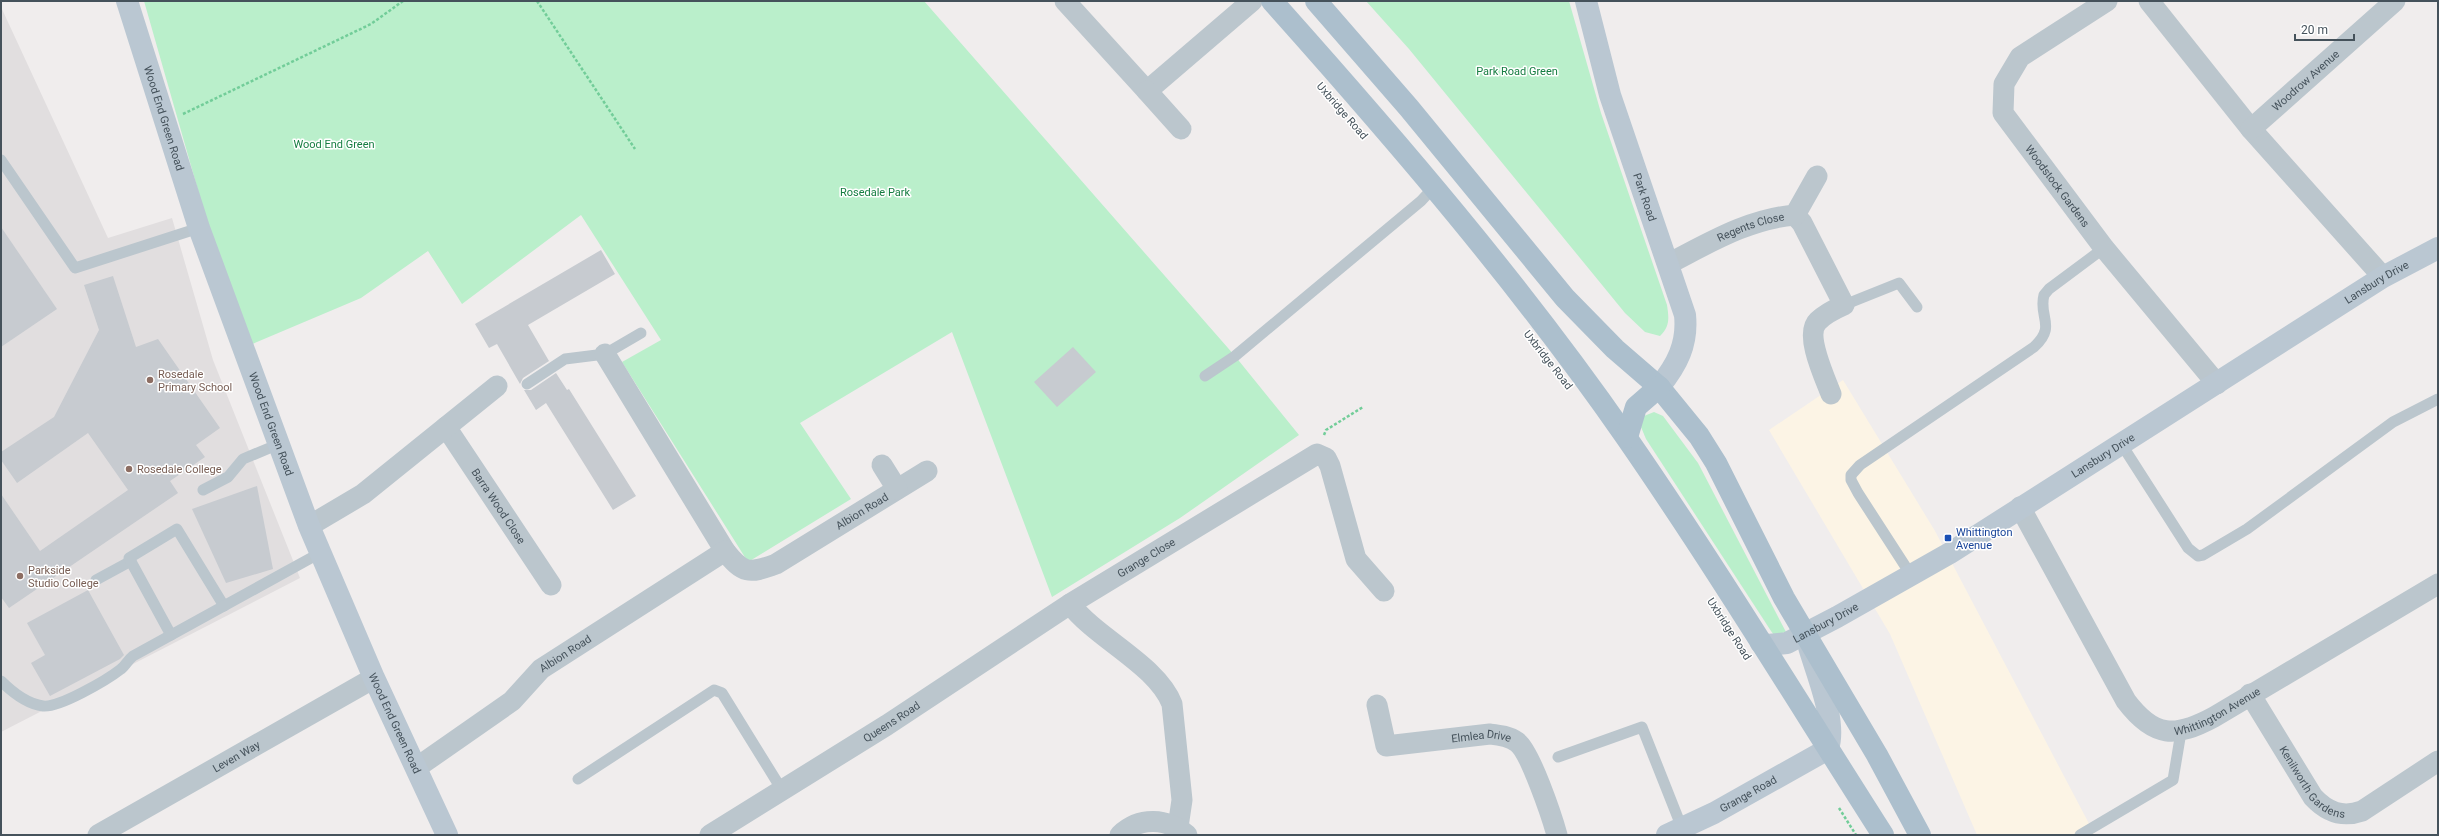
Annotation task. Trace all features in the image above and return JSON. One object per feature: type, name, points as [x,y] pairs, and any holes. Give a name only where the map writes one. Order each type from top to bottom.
[{"type":"main road","name":"Uxbridge Road","points":[[1272,1],[1434,187],[1534,311],[1626,438],[1883,835]]},
{"type":"main road","points":[[1316,1],[1409,108],[1565,298],[1615,349],[1659,387],[1685,416],[1716,463],[1805,634],[1877,755],[1920,835]]},
{"type":"main road","points":[[1626,438],[1636,406],[1659,387]]},
{"type":"street","name":"Wood End Green Road","points":[[127,1],[199,228],[309,526],[374,678],[447,835]]},
{"type":"street","points":[[1065,1],[1181,130]]},
{"type":"street","points":[[1147,91],[1252,1]]},
{"type":"street","name":"Park Road","points":[[1586,1],[1610,95],[1639,186],[1685,315],[1687,332],[1674,369],[1659,387]]},
{"type":"street","name":"Woodstock Gardens","points":[[2108,1],[2020,57],[2004,84],[2003,113],[2104,248],[2217,384]]},
{"type":"street","points":[[2149,1],[2251,128],[2383,277]]},
{"type":"street","name":"Woodrow Avenue","points":[[2251,128],[2395,1]]},
{"type":"street","name":"Regents Close","points":[[1668,264],[1742,226],[1762,220],[1795,215],[1817,176]]},
{"type":"street","points":[[1795,215],[1802,223],[1844,305],[1822,317],[1814,325],[1814,346],[1830,394]]},
{"type":"street","name":"Lansbury Drive","points":[[1760,643],[1778,645],[1805,634],[1911,575],[2122,444],[2383,277],[2438,248]]},
{"type":"street","name":"Albion Road","points":[[605,354],[725,552],[738,567],[757,571],[776,564],[927,471]]},
{"type":"street","points":[[309,526],[363,494],[497,386]]},
{"type":"street","name":"Barra Wood Close","points":[[446,427],[551,585]]},
{"type":"street","points":[[1317,454],[1326,458],[1330,466],[1356,559],[1384,591]]},
{"type":"street","name":"Grange Close","points":[[1070,604],[1317,454]]},
{"type":"street","name":"Albion Road","points":[[882,465],[897,489]]},
{"type":"street","name":"Whittington Avenue","points":[[2020,507],[2126,700],[2137,715],[2160,729],[2181,732],[2214,717],[2250,694],[2435,592]]},
{"type":"street","name":"Albion Road","points":[[416,768],[512,701],[542,669],[725,552]]},
{"type":"street","points":[[1070,604],[1086,621],[1156,680],[1169,696],[1172,704],[1182,800],[1183,831],[1148,820],[1129,827],[1120,835]]},
{"type":"street","name":"Queens Road","points":[[710,835],[887,725],[1070,604]]},
{"type":"street","points":[[1805,634],[1827,708],[1830,728],[1828,749]]},
{"type":"street","name":"Leven Way","points":[[98,835],[374,678]]},
{"type":"street","name":"Kenilworth Gardens","points":[[2250,694],[2313,797],[2320,804],[2338,814],[2354,814],[2362,811],[2438,761]]},
{"type":"street","name":"Elmlea Drive","points":[[1377,705],[1386,746],[1490,734],[1502,736],[1518,742],[1533,769],[1557,835]]},
{"type":"street","name":"Grange Road","points":[[1675,831],[1714,813],[1828,749]]},
{"type":"lane","points":[[1,160],[75,268],[199,228]]},
{"type":"lane","points":[[1205,376],[1235,356],[1421,201],[1434,187]]},
{"type":"lane","points":[[1911,575],[1858,493],[1851,480],[1852,474],[1860,466],[2034,347],[2043,339],[2046,331],[2044,295],[2049,289],[2104,248]]},
{"type":"lane","points":[[1844,305],[1899,283],[1917,306]]},
{"type":"lane","points":[[528,384],[565,359],[605,354],[641,333]]},
{"type":"lane","points":[[2122,444],[2188,548],[2198,556],[2203,555],[2247,529],[2393,422],[2438,399]]},
{"type":"lane","points":[[203,490],[228,478],[243,459],[279,444]]},
{"type":"lane","points":[[171,635],[129,558],[177,529],[224,606]]},
{"type":"lane","points":[[1,681],[22,698],[42,706],[55,705],[121,669],[133,656],[320,553]]},
{"type":"lane","points":[[96,580],[131,561]]},
{"type":"lane","points":[[578,779],[714,690],[722,693],[782,790]]},
{"type":"lane","points":[[1558,757],[1642,727],[1675,831]]},
{"type":"lane","points":[[2080,835],[2174,780],[2181,732]]},
{"type":"path","points":[[165,123],[371,24],[403,1]]},
{"type":"path","points":[[538,1],[635,149]]},
{"type":"path","points":[[1317,454],[1326,430],[1363,407]]},
{"type":"path","points":[[1837,804],[1856,835]]},
{"type":"shaded area","name":"Rosedale College","points":[[1,7],[108,238],[172,218],[213,360],[300,578],[1,732]]},
{"type":"shaded area","points":[[1843,380],[1935,531],[2095,835],[1977,835],[1890,634],[1769,430]]},
{"type":"green space","name":"Rosedale Park","points":[[144,1],[924,1],[1235,356],[1299,435],[1180,518],[1052,597],[952,332],[800,423],[851,499],[748,562],[622,362],[661,340],[581,215],[462,304],[428,251],[361,298],[243,348]]},
{"type":"green space","name":"Park Road Green","points":[[1366,1],[1569,1],[1601,113],[1667,305],[1668,322],[1666,329],[1660,336],[1645,332],[1625,313],[1409,49]]},
{"type":"green space","points":[[1654,412],[1663,416],[1698,463],[1786,632],[1774,635],[1771,631],[1646,439],[1641,427],[1644,416]]},
{"type":"building","points":[[1,227],[57,309],[1,347]]},
{"type":"building","points":[[601,250],[615,274],[528,325],[549,361],[523,378],[520,384],[497,344],[489,348],[475,324]]},
{"type":"building","points":[[113,276],[136,347],[158,339],[220,428],[196,445],[205,457],[170,481],[178,493],[9,608],[1,597],[1,494],[40,551],[128,490],[88,433],[17,483],[1,460],[1,452],[54,417],[99,330],[84,285]]},
{"type":"building","points":[[1073,347],[1096,372],[1057,407],[1034,382]]},
{"type":"building","points":[[556,373],[567,390],[569,389],[636,496],[613,510],[546,403],[536,410],[524,390],[531,390]]},
{"type":"building","points":[[257,486],[273,569],[226,583],[192,509]]},
{"type":"building","points":[[88,590],[124,655],[120,659],[50,696],[31,663],[45,655],[27,623]]},
{"type":"place","name":"Rosedale Primary School","points":[[150,380]]},
{"type":"place","name":"Rosedale College","points":[[129,469]]},
{"type":"place","name":"Whittington Avenue","points":[[1948,538]]},
{"type":"place","name":"Parkside Studio College","points":[[20,576]]},
{"type":"park label","name":"Wood End Green","points":[[334,144]]}]
